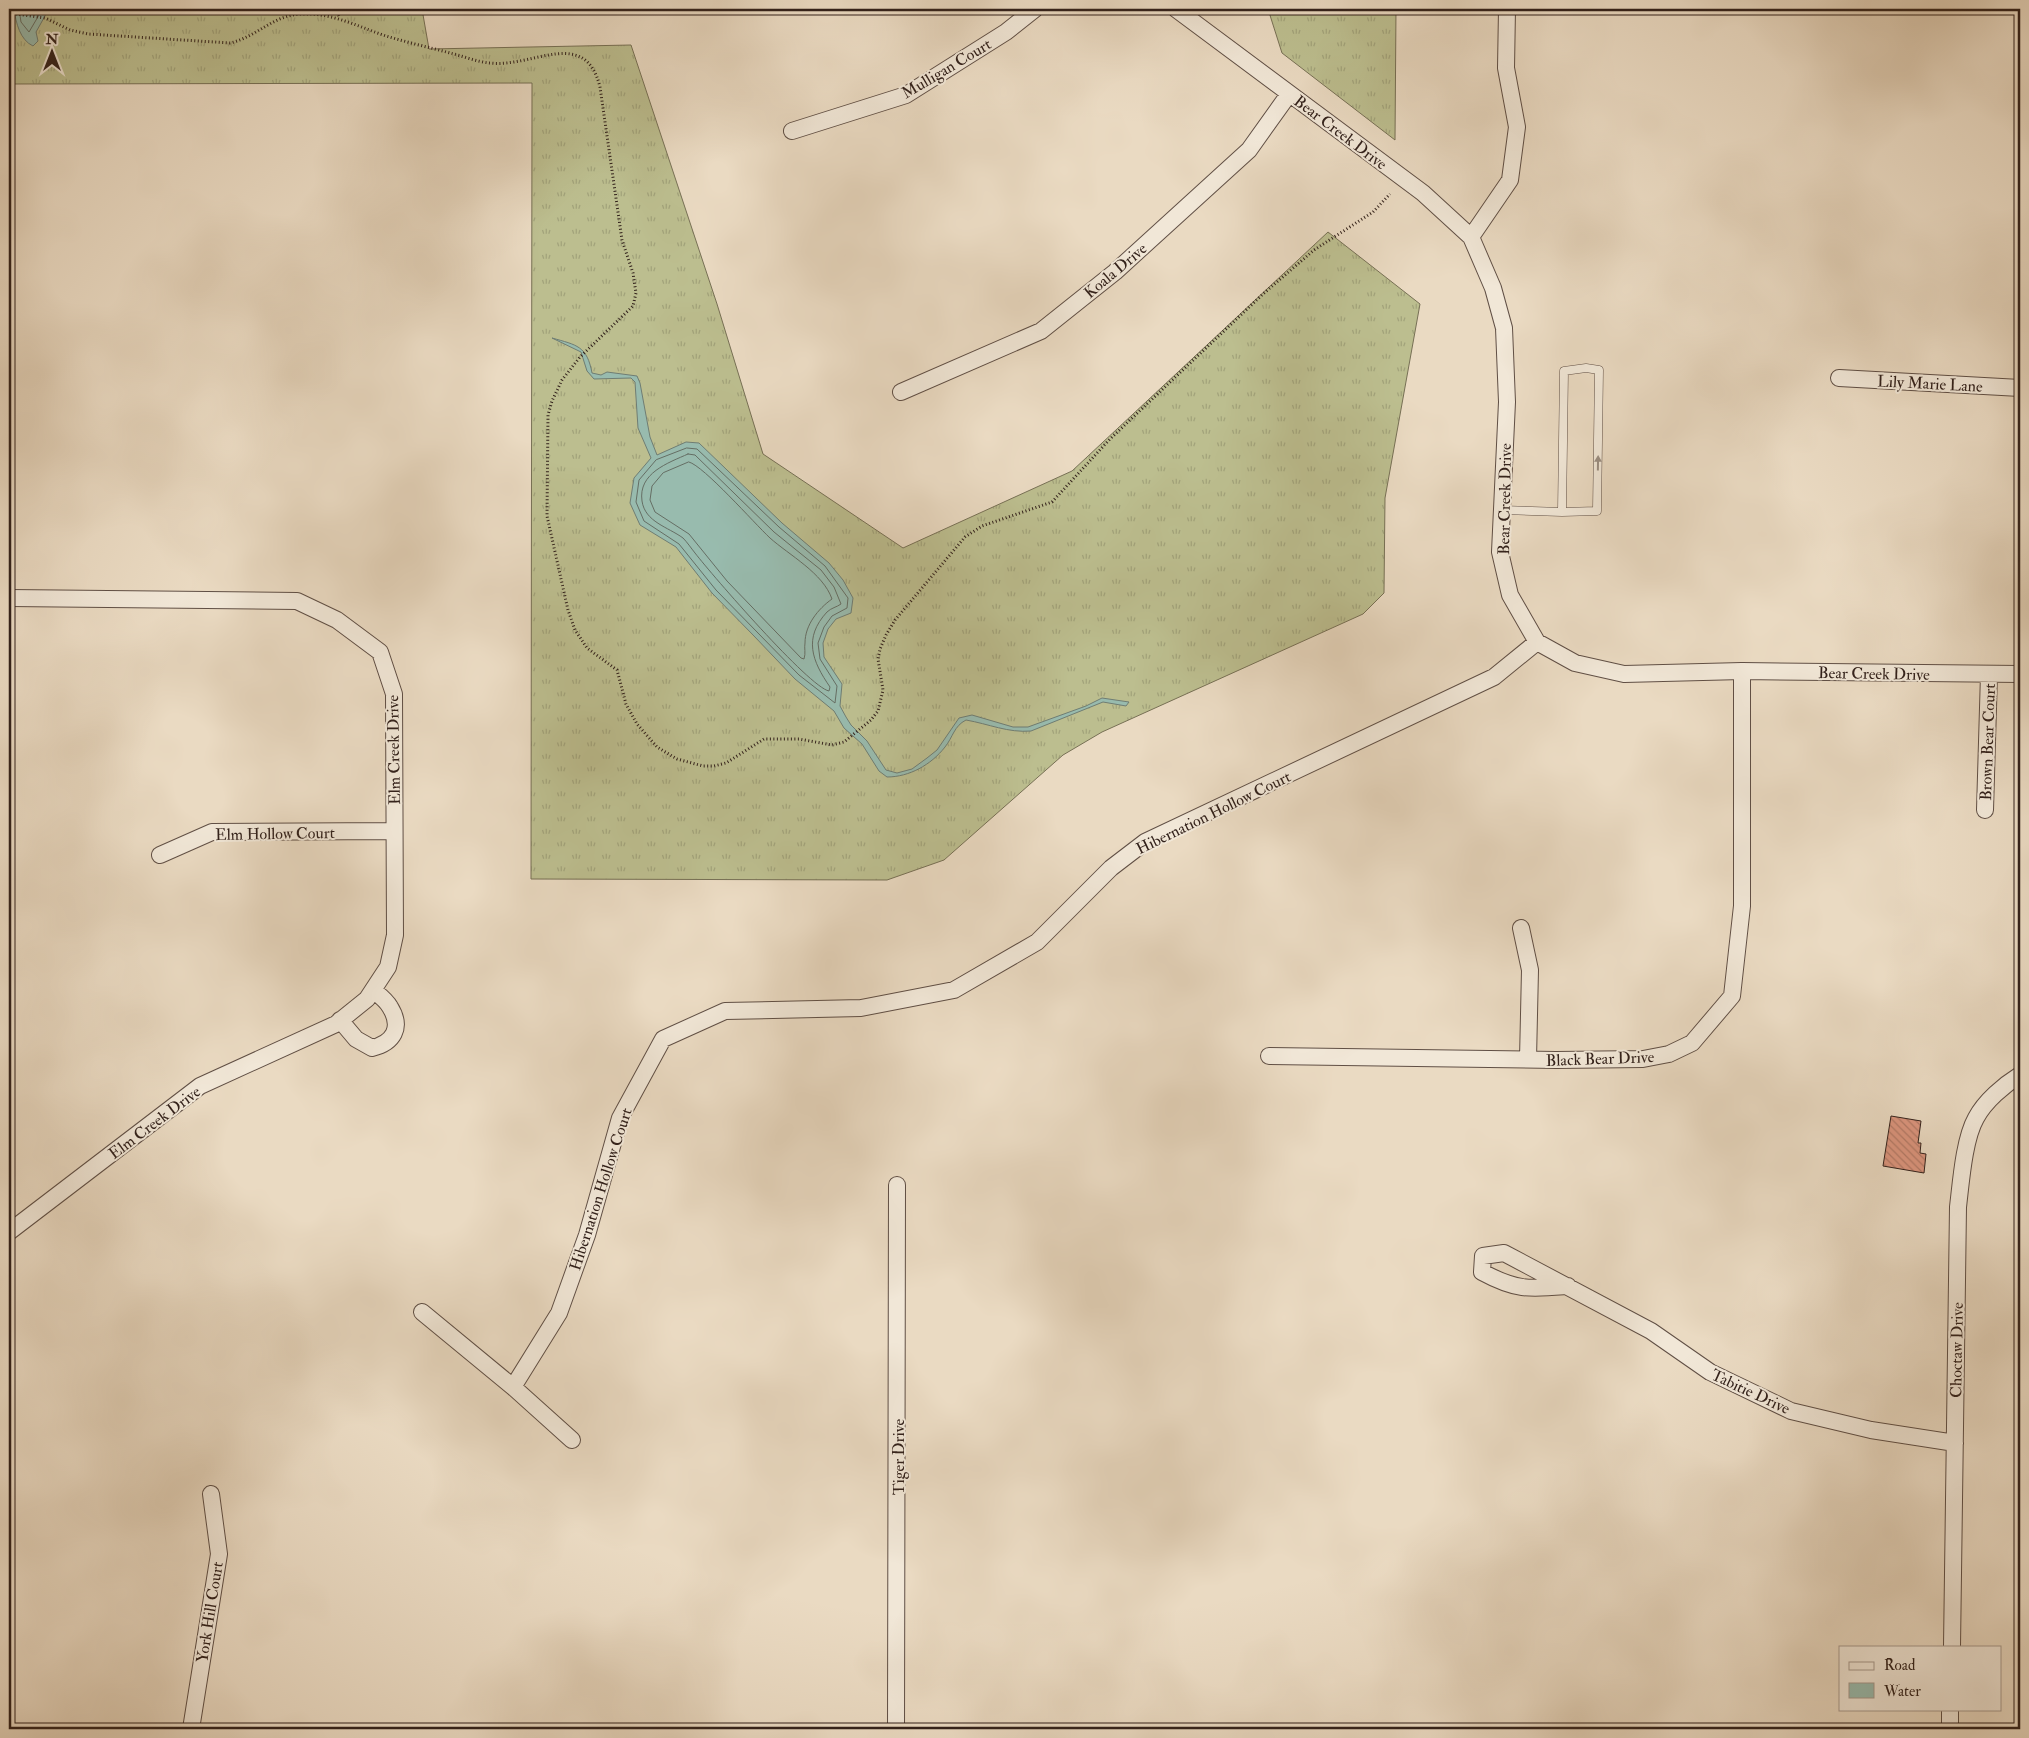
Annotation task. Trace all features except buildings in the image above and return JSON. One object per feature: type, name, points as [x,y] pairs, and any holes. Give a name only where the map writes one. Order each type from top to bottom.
[{"type":"street","name":"Mulligan Court","points":[[792,131],[906,95],[1006,32],[1035,9]]},
{"type":"street","name":"Bear Creek Drive","points":[[1176,9],[1423,193],[1471,237],[1493,288],[1504,328],[1507,402],[1500,552],[1510,595],[1537,642],[1575,663],[1624,674],[1742,672],[2020,674]]},
{"type":"street","points":[[1471,237],[1510,180],[1517,127],[1506,68],[1507,9]]},
{"type":"street","name":"Koala Drive","points":[[901,392],[1041,331],[1115,272],[1250,150],[1289,94]]},
{"type":"street","name":"Lily Marie Lane","points":[[1839,378],[2020,388]]},
{"type":"street","name":"Elm Creek Drive","points":[[9,598],[297,601],[337,620],[380,652],[394,694],[395,935],[388,967],[367,999],[340,1020],[200,1086],[9,1232]]},
{"type":"street","name":"Hibernation Hollow Court","points":[[513,1387],[558,1313],[587,1235],[620,1118],[663,1039],[725,1011],[861,1008],[954,990],[1037,942],[1111,868],[1145,842],[1494,677],[1537,642]]},
{"type":"street","name":"Black Bear Drive","points":[[1269,1056],[1528,1060],[1643,1059],[1669,1054],[1692,1043],[1732,996],[1742,906],[1742,672]]},
{"type":"street","name":"Brown Bear Court","points":[[1985,810],[1989,674]]},
{"type":"street","name":"Elm Hollow Court","points":[[160,855],[212,832],[394,831]]},
{"type":"street","points":[[1521,928],[1530,970],[1528,1060]]},
{"type":"street","points":[[340,1020],[356,1039],[364,1044],[372,1048],[386,1045],[394,1035],[395,1019],[390,1006],[373,990]]},
{"type":"street","name":"Choctaw Drive","points":[[1952,1646],[1958,1206],[1966,1154],[1976,1118],[2003,1085],[2020,1075]]},
{"type":"street","name":"Tiger Drive","points":[[896,1729],[897,1185]]},
{"type":"street","name":"Tabitie Drive","points":[[1568,1286],[1651,1331],[1710,1372],[1792,1411],[1872,1430],[1955,1443]]},
{"type":"street","points":[[422,1312],[513,1387],[572,1440]]},
{"type":"street","name":"York Hill Court","points":[[191,1729],[218,1554],[211,1494]]},
{"type":"street","points":[[1950,1710],[1950,1729]]},
{"type":"lane","points":[[1502,510],[1562,512],[1597,511],[1599,370],[1586,368],[1564,371],[1562,512]]},
{"type":"path","points":[[304,14],[308,9]]},
{"type":"path","points":[[335,9],[340,18]]},
{"type":"path","points":[[9,13],[44,18],[70,30],[88,34],[230,43],[245,40],[278,19],[292,14],[304,14],[340,18],[384,35],[490,64],[510,63],[568,53],[580,55],[588,60],[596,72],[622,240],[633,273],[636,293],[633,306],[580,357],[562,380],[552,401],[548,416],[547,516],[568,610],[575,630],[587,648],[617,670],[626,704],[637,724],[657,746],[677,759],[703,766],[726,763],[764,739],[790,738],[832,745],[844,742],[871,720],[882,700],[883,690],[878,659],[886,636],[896,620],[965,537],[982,526],[1052,502],[1110,439],[1263,294],[1314,250],[1373,212],[1390,194]]},
{"type":"green space","points":[[9,9],[422,9],[429,49],[631,45],[717,304],[763,454],[903,548],[1072,471],[1328,232],[1420,304],[1385,498],[1384,593],[1363,614],[1102,732],[1063,755],[944,860],[887,880],[531,879],[532,83],[9,84]]},
{"type":"green space","points":[[1268,9],[1396,9],[1395,140],[1282,53]]},
{"type":"water","points":[[14,9],[46,9],[45,16],[36,32],[38,41],[33,46],[22,35],[17,25]]},
{"type":"water","points":[[552,338],[580,348],[587,357],[592,373],[601,375],[607,372],[637,376],[650,437],[657,455],[686,442],[699,443],[782,523],[829,563],[843,580],[853,598],[851,613],[836,619],[828,629],[823,643],[824,657],[842,684],[840,706],[846,717],[851,725],[867,741],[886,770],[897,773],[912,769],[937,750],[959,718],[972,715],[1013,727],[1028,727],[1086,706],[1102,698],[1129,702],[1126,706],[1103,702],[1031,731],[1006,729],[966,720],[956,729],[948,743],[933,759],[919,769],[903,775],[887,777],[879,771],[862,744],[844,728],[834,711],[795,679],[712,593],[676,547],[640,525],[630,503],[634,478],[651,458],[638,428],[635,382],[631,378],[594,379],[587,371],[581,352]]}]
